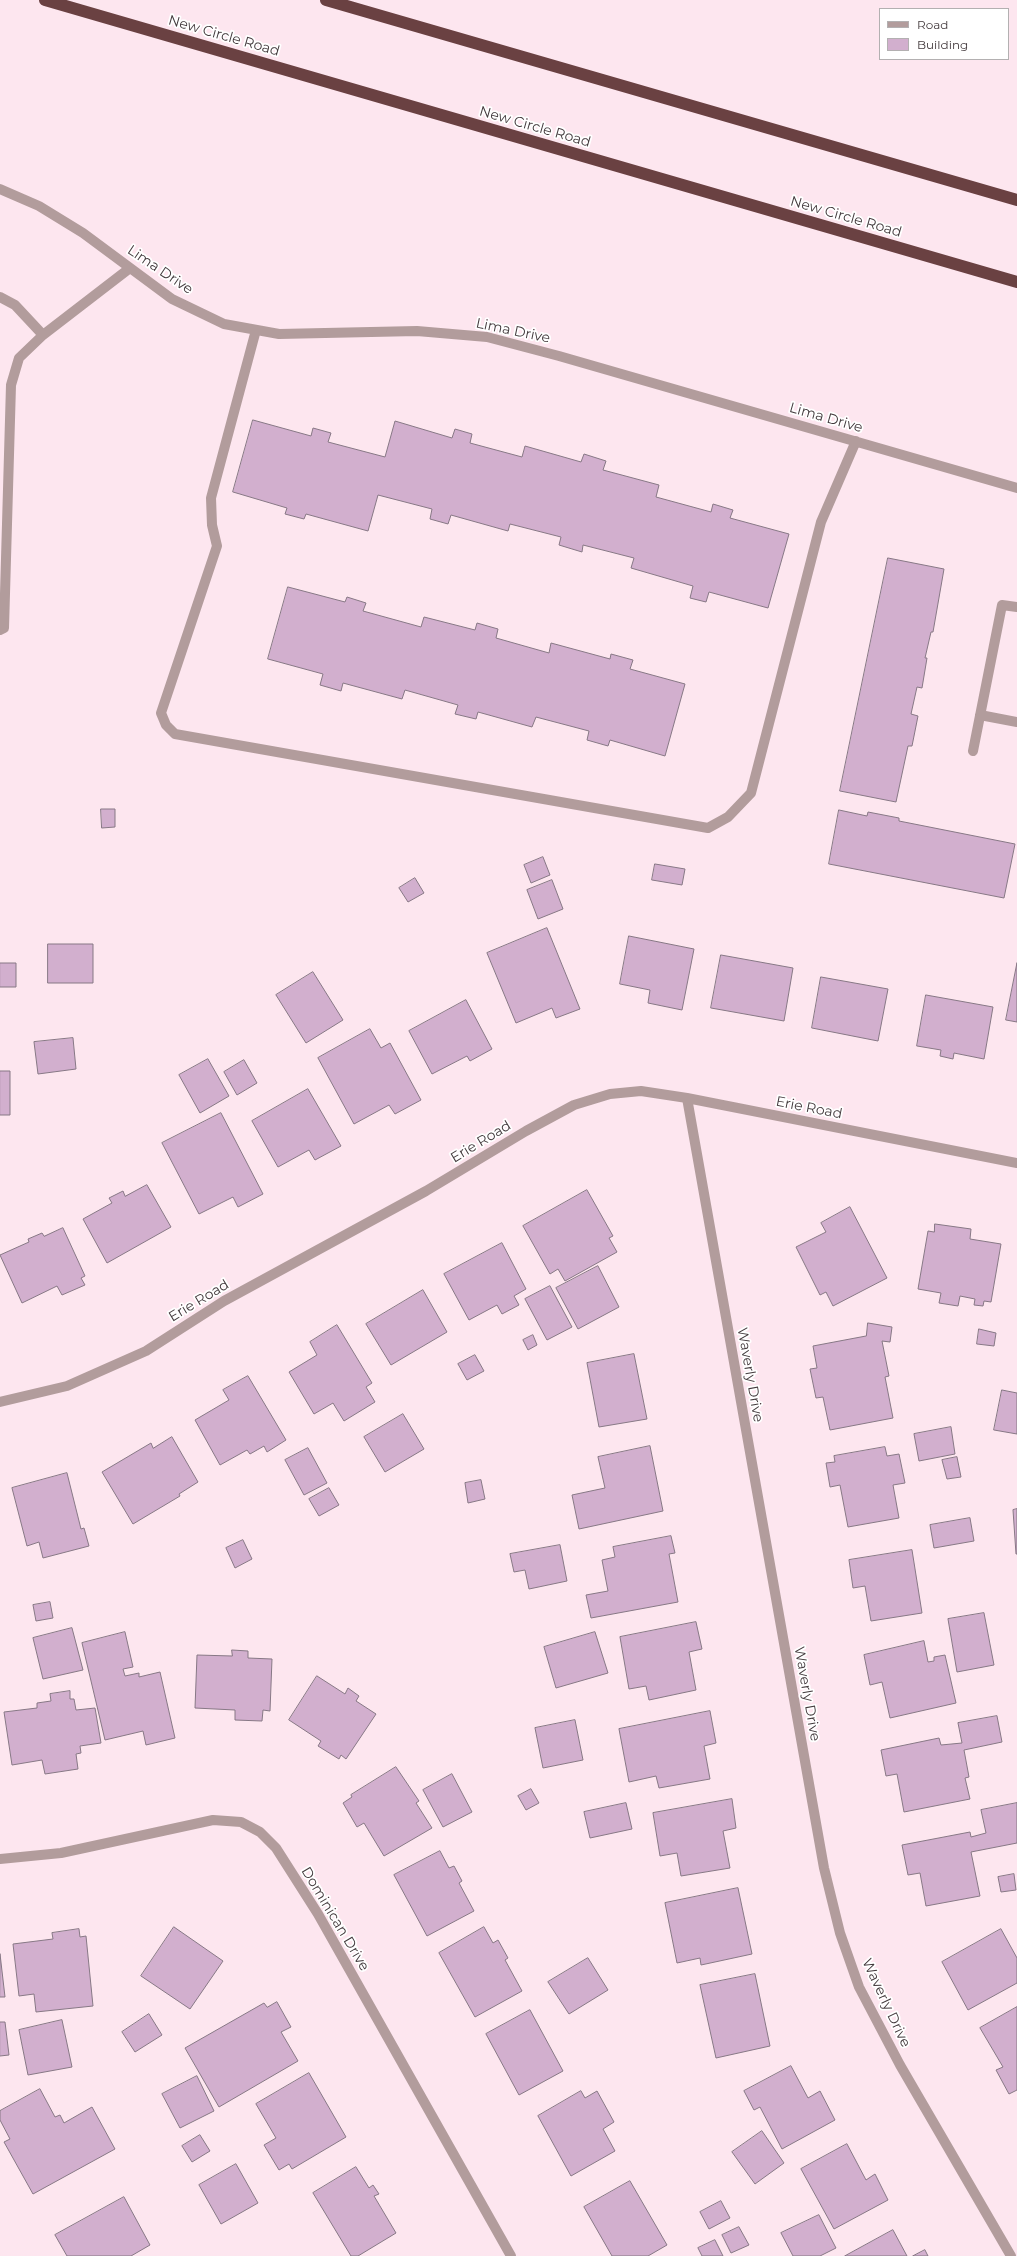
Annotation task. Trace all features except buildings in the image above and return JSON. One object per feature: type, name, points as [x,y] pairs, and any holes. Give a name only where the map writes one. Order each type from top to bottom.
[{"type":"highway","name":"New Circle Road","points":[[45,0],[1017,282]]},
{"type":"highway","points":[[326,0],[1017,200]]},
{"type":"street","name":"Lima Drive","points":[[0,189],[39,206],[83,233],[172,299],[224,324],[279,334],[417,331],[487,338],[559,356],[1017,488]]},
{"type":"street","points":[[0,630],[4,628],[11,385],[19,358],[43,335],[130,268]]},
{"type":"street","points":[[0,297],[16,305],[43,335]]},
{"type":"street","points":[[256,330],[211,498],[212,525],[217,546],[162,713],[166,726],[175,734],[708,828],[728,817],[751,793],[821,522],[856,441]]},
{"type":"street","points":[[973,751],[1002,605],[1017,608]]},
{"type":"street","points":[[980,715],[1017,722]]},
{"type":"street","name":"Erie Road","points":[[0,1402],[67,1386],[146,1351],[224,1301],[426,1191],[574,1105],[610,1094],[641,1091],[687,1098],[1017,1163]]},
{"type":"street","name":"Waverly Drive","points":[[687,1098],[824,1868],[840,1933],[860,1987],[900,2065],[1011,2256]]},
{"type":"street","name":"Dominican Drive","points":[[0,1860],[61,1853],[213,1820],[240,1822],[260,1832],[276,1848],[318,1914],[511,2256]]}]
